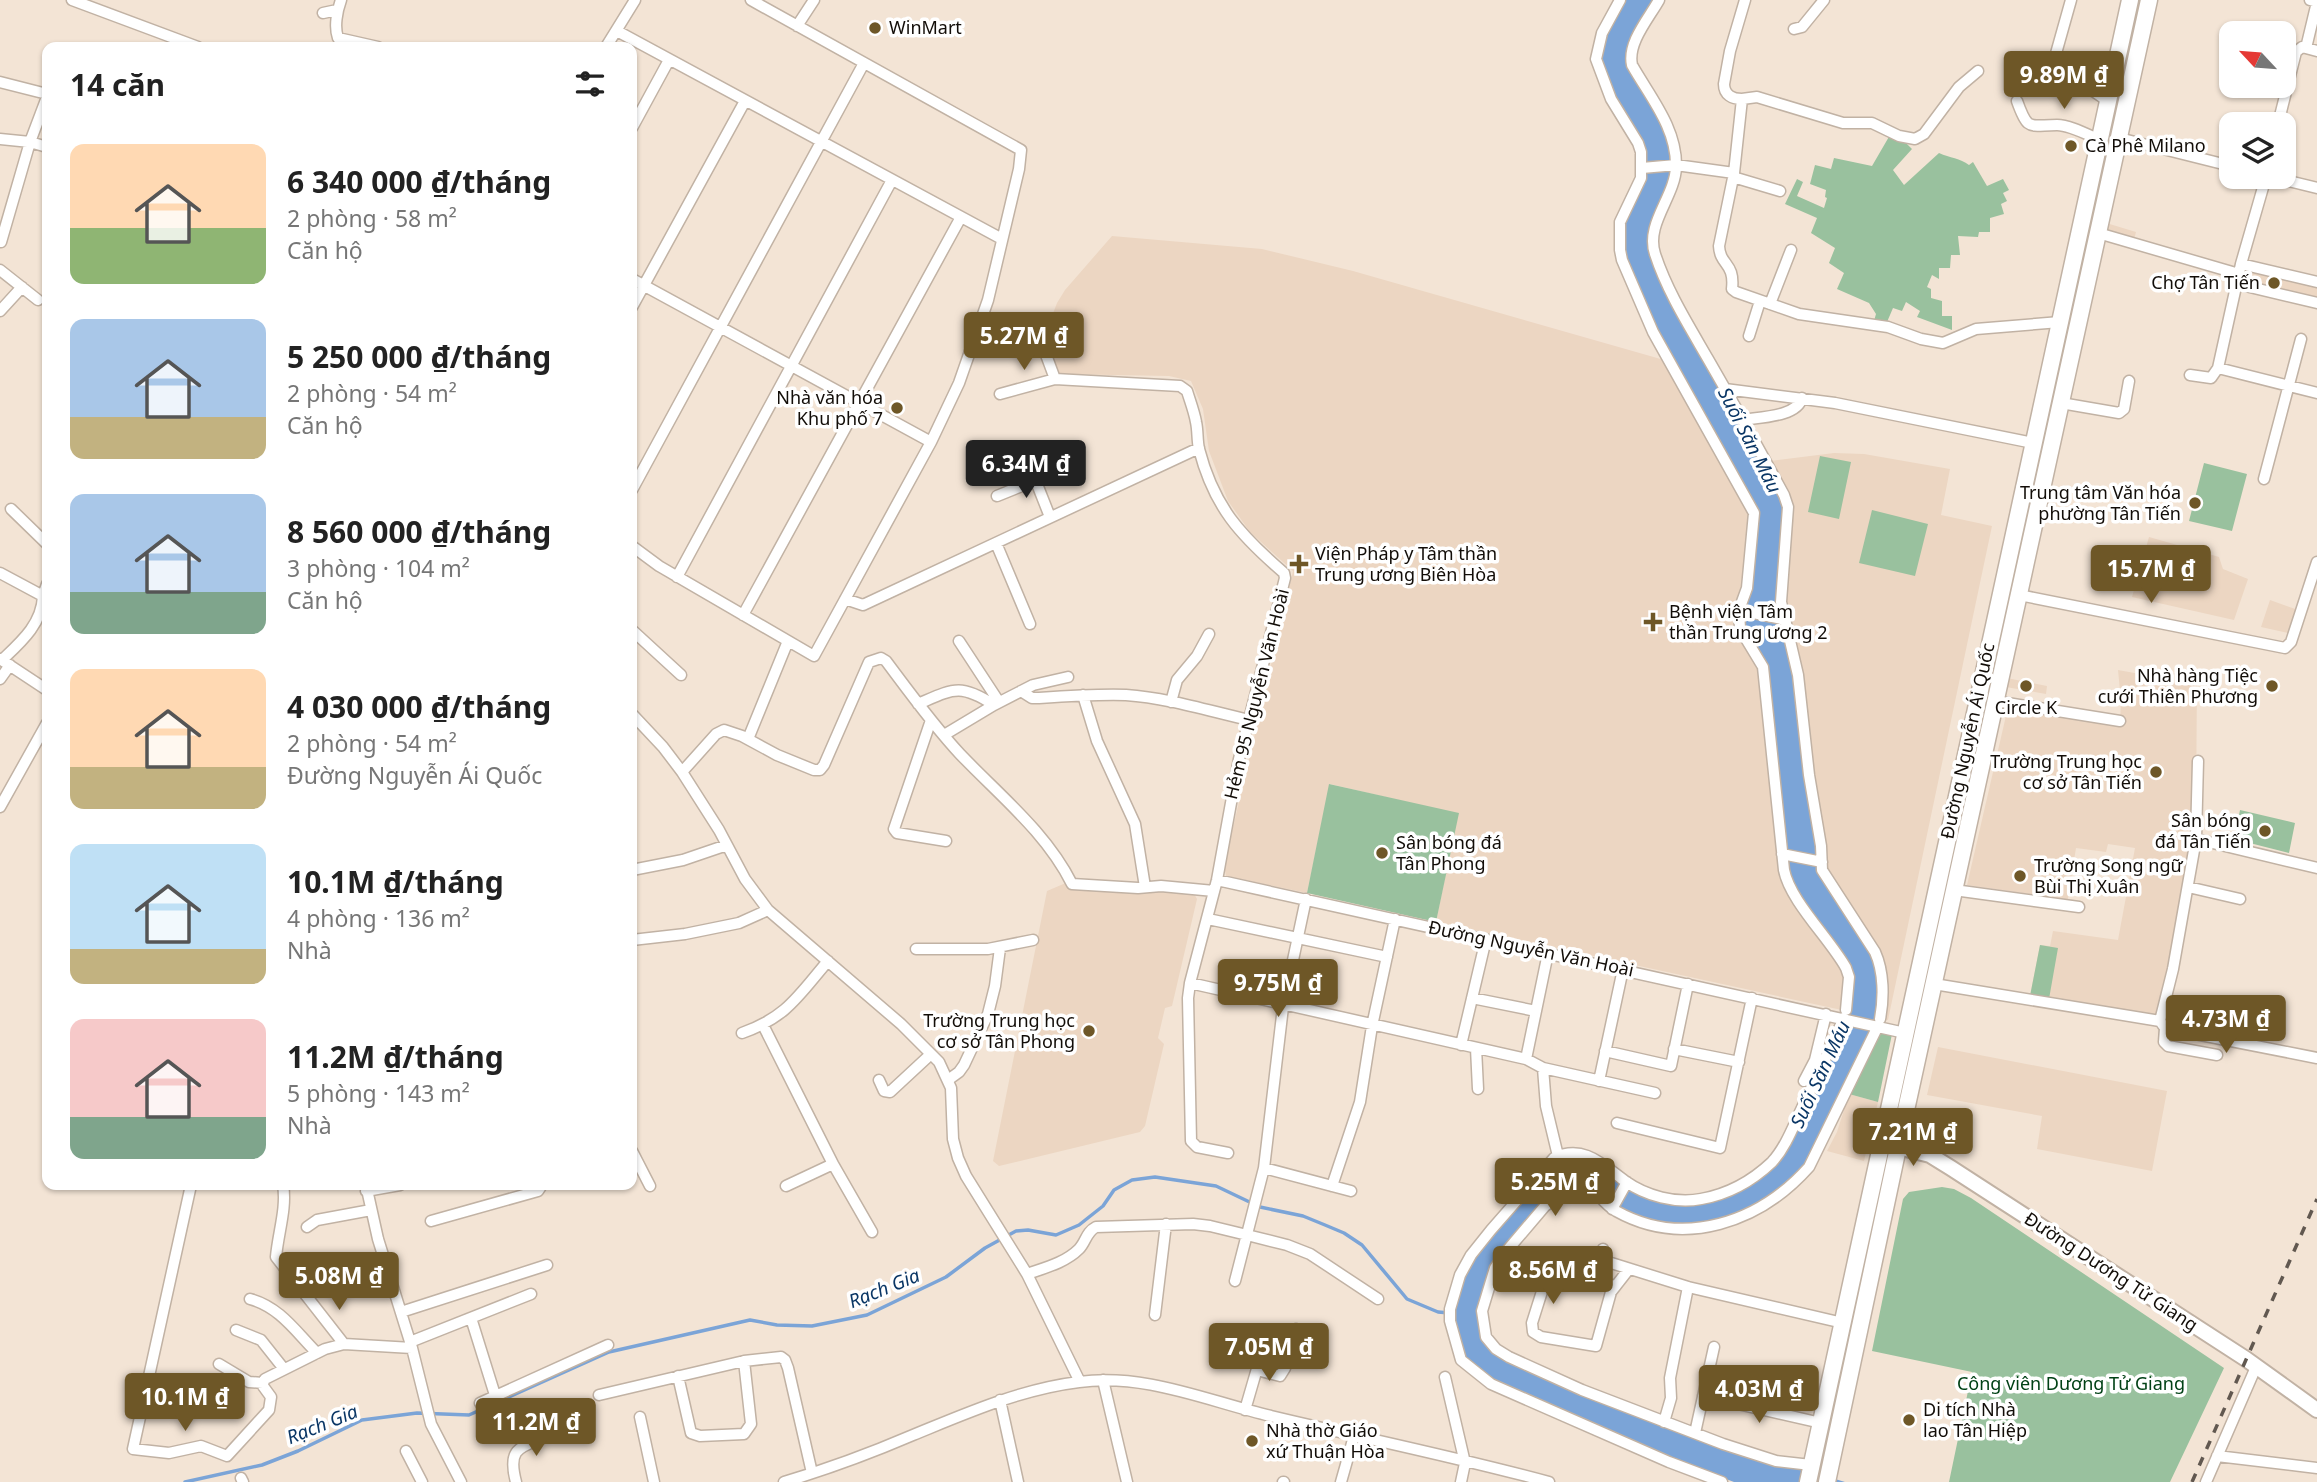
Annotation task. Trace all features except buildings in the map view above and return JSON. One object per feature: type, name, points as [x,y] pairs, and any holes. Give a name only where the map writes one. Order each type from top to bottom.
[{"type":"main road","name":"Đường Nguyễn Ái Quốc","points":[[1829,1475],[1890,1145],[1905,1032],[2129,0]]},
{"type":"main road","name":"Đường Nguyễn Ái Quốc","points":[[1808,1482],[1843,1323],[1934,984],[2149,0]]},
{"type":"main road","points":[[2001,592],[2019,595]]},
{"type":"main road","name":"Đường Dương Tử Giang","points":[[1890,1145],[1922,1153],[1945,1164],[2256,1367],[2317,1410]]},
{"type":"street","points":[[72,0],[174,42]]},
{"type":"street","points":[[609,42],[635,0]]},
{"type":"street","points":[[637,549],[677,577],[814,656],[931,442],[971,353],[988,300],[1019,169],[1021,150],[751,0]]},
{"type":"street","points":[[797,26],[814,0]]},
{"type":"street","points":[[1620,0],[1602,33],[1596,59],[1611,99],[1638,143],[1642,168],[1641,178],[1620,222],[1622,260],[1653,332],[1752,507],[1755,520],[1747,588],[1739,610],[1740,629],[1763,667],[1785,877],[1846,968],[1849,977],[1845,1014],[1788,1136],[1776,1157],[1756,1175],[1727,1192],[1695,1200],[1659,1197],[1627,1182],[1591,1156],[1565,1153],[1554,1158],[1471,1255],[1460,1275],[1450,1309],[1450,1321],[1461,1360],[1491,1384],[1669,1462],[1722,1482]]},
{"type":"street","points":[[1659,0],[1636,41],[1630,59],[1667,124],[1676,165],[1671,192],[1654,230],[1654,253],[1685,318],[1784,495],[1788,507],[1780,592],[1798,674],[1822,870],[1875,952],[1880,964],[1882,1007],[1879,1023],[1808,1167],[1796,1181],[1766,1205],[1733,1221],[1692,1230],[1652,1225],[1612,1209],[1580,1179],[1545,1206],[1495,1268],[1482,1311],[1483,1325],[1486,1337],[1496,1349],[1509,1357],[1664,1422],[1776,1461],[1811,1465]]},
{"type":"street","points":[[1745,0],[1730,51],[1724,89],[1735,99],[1757,97],[1843,123],[1872,123],[1899,136],[1915,139],[1924,134],[1959,87],[1978,71]]},
{"type":"street","points":[[1794,29],[1802,27],[1824,0]]},
{"type":"street","points":[[2071,0],[2054,57],[2054,71],[2080,82],[2108,101]]},
{"type":"street","points":[[2281,112],[2295,55],[2299,49],[2312,50],[2317,2],[2309,0]]},
{"type":"street","points":[[323,13],[339,5]]},
{"type":"street","points":[[339,5],[336,31],[338,38],[356,42]]},
{"type":"street","points":[[617,31],[637,42]]},
{"type":"street","points":[[637,42],[1002,239]]},
{"type":"street","points":[[637,119],[669,60]]},
{"type":"street","points":[[637,482],[864,63]]},
{"type":"street","points":[[0,82],[42,94]]},
{"type":"street","points":[[1742,99],[1734,175],[1719,246],[1719,254],[1732,270],[1732,289],[1799,314],[1888,327],[1921,339],[1943,342],[1976,329],[2060,322]]},
{"type":"street","points":[[637,298],[745,101]]},
{"type":"street","points":[[2017,101],[2028,124],[2038,127],[2059,125],[2100,140]]},
{"type":"street","points":[[1,242],[42,109]]},
{"type":"street","points":[[2119,138],[2219,163]]},
{"type":"street","points":[[0,139],[42,146]]},
{"type":"street","points":[[1642,168],[1676,165],[1734,175],[1780,191]]},
{"type":"street","points":[[677,577],[892,180]]},
{"type":"street","points":[[2296,183],[2317,188]]},
{"type":"street","points":[[2190,375],[2209,379],[2218,368],[2239,274],[2263,189]]},
{"type":"street","points":[[743,615],[961,217]]},
{"type":"street","points":[[2098,233],[2239,274],[2317,303]]},
{"type":"street","points":[[1749,336],[1791,250]]},
{"type":"street","points":[[0,270],[38,300]]},
{"type":"street","points":[[2239,274],[2317,282]]},
{"type":"street","points":[[637,282],[931,442]]},
{"type":"street","points":[[0,312],[22,287]]},
{"type":"street","points":[[1000,394],[1055,379],[1045,352],[1044,326]]},
{"type":"street","points":[[2264,479],[2301,339]]},
{"type":"street","points":[[2218,368],[2317,393]]},
{"type":"street","name":"Hẻm 95 Nguyễn Văn Hoài","points":[[1055,379],[1184,388],[1196,420],[1199,447],[1225,514],[1249,542],[1284,573],[1285,578],[1226,823],[1217,880],[1188,998],[1191,1141],[1197,1147],[1228,1153]]},
{"type":"street","points":[[2061,403],[2119,413],[2124,409],[2129,381]]},
{"type":"street","points":[[1725,389],[1835,403],[2033,443]]},
{"type":"street","points":[[1742,420],[1792,412],[1800,406],[1802,398]]},
{"type":"street","points":[[845,599],[863,605],[1199,447]]},
{"type":"street","points":[[997,496],[1034,481],[1049,517]]},
{"type":"street","points":[[11,509],[42,539]]},
{"type":"street","points":[[996,543],[1030,624]]},
{"type":"street","points":[[2019,595],[2278,648],[2287,647],[2291,642],[2317,562]]},
{"type":"street","points":[[0,573],[42,595]]},
{"type":"street","points":[[0,679],[4,662],[33,627],[42,601]]},
{"type":"street","points":[[1739,610],[1786,620]]},
{"type":"street","points":[[1171,702],[1177,680],[1197,656],[1209,634]]},
{"type":"street","points":[[637,635],[681,676]]},
{"type":"street","points":[[748,739],[788,641]]},
{"type":"street","points":[[959,641],[997,703]]},
{"type":"street","points":[[682,772],[716,734],[724,730],[748,739],[776,755],[820,770],[869,662],[881,659],[886,661],[944,735],[1061,861],[1072,884],[1161,886],[1214,891]]},
{"type":"street","points":[[4,662],[42,687]]},
{"type":"street","points":[[944,735],[1032,685],[1068,677]]},
{"type":"street","points":[[918,704],[951,690],[974,693],[997,703]]},
{"type":"street","points":[[1021,691],[1032,698],[1128,695],[1249,720]]},
{"type":"street","points":[[1083,695],[1097,741],[1135,824],[1145,887]]},
{"type":"street","points":[[1995,701],[2120,721]]},
{"type":"street","points":[[931,720],[894,830],[897,833],[946,841]]},
{"type":"street","points":[[637,723],[663,747],[682,772],[745,879],[768,910],[901,1024],[939,1062],[948,1080],[953,1139],[958,1158],[966,1176],[1027,1274],[1080,1382]]},
{"type":"street","points":[[0,807],[42,732]]},
{"type":"street","points":[[2198,761],[2196,839],[2162,1025],[2164,1042],[2168,1046],[2217,1055]]},
{"type":"street","points":[[2196,839],[2317,868]]},
{"type":"street","points":[[637,869],[683,860],[727,845]]},
{"type":"street","points":[[1782,854],[1822,862]]},
{"type":"street","name":"Đường Nguyễn Văn Hoài","points":[[1217,880],[1826,1014],[1845,1014],[1879,1023]]},
{"type":"street","points":[[2188,887],[2240,899]]},
{"type":"street","points":[[1954,890],[2079,907]]},
{"type":"street","points":[[1235,1281],[1264,1168],[1283,1005],[1306,899]]},
{"type":"street","points":[[637,939],[685,934],[739,923],[768,910]]},
{"type":"street","points":[[1208,919],[1387,957]]},
{"type":"street","points":[[1332,1186],[1360,1102],[1395,919]]},
{"type":"street","points":[[1461,1045],[1486,939]]},
{"type":"street","points":[[916,949],[976,950],[1033,940]]},
{"type":"street","points":[[948,1080],[959,1072],[988,1014],[1000,947]]},
{"type":"street","points":[[1526,1059],[1548,953]]},
{"type":"street","points":[[743,1033],[763,1025],[789,1007],[828,961]]},
{"type":"street","points":[[1599,1081],[1623,969]]},
{"type":"street","points":[[1190,983],[1526,1059],[1543,1069],[1655,1093]]},
{"type":"street","points":[[1605,1051],[1671,1066],[1688,984]]},
{"type":"street","points":[[1934,984],[2162,1025],[2317,1058]]},
{"type":"street","points":[[1472,998],[1536,1011]]},
{"type":"street","points":[[1616,1123],[1720,1148],[1752,998]]},
{"type":"street","points":[[1804,1081],[1815,1060],[1826,1014]]},
{"type":"street","points":[[1879,1023],[1905,1032]]},
{"type":"street","points":[[763,1025],[833,1164],[872,1232]]},
{"type":"street","points":[[1476,1048],[1478,1089]]},
{"type":"street","points":[[1674,1049],[1739,1062]]},
{"type":"street","points":[[880,1080],[884,1091],[890,1092],[931,1054]]},
{"type":"street","points":[[1543,1069],[1546,1106],[1559,1156]]},
{"type":"street","points":[[637,1161],[650,1186]]},
{"type":"street","points":[[786,1186],[833,1164]]},
{"type":"street","points":[[1264,1168],[1351,1191]]},
{"type":"street","points":[[1612,1209],[1627,1182]]},
{"type":"street","points":[[190,1190],[133,1449],[169,1453],[201,1446],[227,1456],[269,1410],[271,1397],[262,1383]]},
{"type":"street","points":[[284,1190],[285,1203],[277,1235],[276,1257],[344,1344]]},
{"type":"street","points":[[366,1190],[431,1424],[461,1482]]},
{"type":"street","points":[[431,1221],[539,1190]]},
{"type":"street","points":[[307,1227],[317,1220],[371,1210]]},
{"type":"street","points":[[1027,1274],[1070,1256],[1082,1245],[1089,1231],[1096,1227],[1166,1224],[1210,1226],[1287,1245],[1310,1254],[1378,1299]]},
{"type":"street","points":[[1155,1315],[1166,1224]]},
{"type":"street","points":[[1603,1249],[1607,1261],[1629,1269],[1688,1287],[1843,1323]]},
{"type":"street","points":[[401,1312],[547,1265]]},
{"type":"street","points":[[1614,1286],[1559,1269],[1553,1284],[1544,1285],[1532,1323],[1534,1332],[1541,1337],[1597,1346],[1614,1286],[1629,1269]]},
{"type":"street","points":[[1664,1422],[1671,1398],[1670,1378],[1688,1287]]},
{"type":"street","points":[[262,1383],[317,1353],[344,1344],[411,1345],[531,1294]]},
{"type":"street","points":[[250,1299],[278,1311],[317,1353]]},
{"type":"street","points":[[471,1318],[495,1395]]},
{"type":"street","points":[[1257,1370],[1280,1376],[1285,1368],[1296,1329]]},
{"type":"street","points":[[236,1330],[261,1340],[284,1369]]},
{"type":"street","points":[[480,1403],[608,1345]]},
{"type":"street","points":[[1695,1433],[1714,1347]]},
{"type":"street","points":[[1245,1410],[1264,1348]]},
{"type":"street","points":[[599,1395],[744,1361],[774,1357],[785,1360],[811,1473]]},
{"type":"street","points":[[678,1376],[691,1433],[700,1436],[744,1434],[751,1424],[744,1361]]},
{"type":"street","points":[[219,1364],[249,1382],[262,1383]]},
{"type":"street","points":[[2206,1482],[2256,1367]]},
{"type":"street","points":[[1444,1377],[1465,1463],[1461,1482]]},
{"type":"street","points":[[1103,1380],[1127,1482]]},
{"type":"street","points":[[784,1482],[1000,1400],[1040,1389],[1103,1380],[1136,1381],[1163,1386],[1245,1410],[1549,1482]]},
{"type":"street","points":[[1703,1396],[1821,1423]]},
{"type":"street","points":[[1000,1400],[1018,1482]]},
{"type":"street","points":[[640,1417],[654,1482]]},
{"type":"street","points":[[516,1482],[512,1457],[517,1451],[554,1433]]},
{"type":"street","points":[[1341,1482],[1354,1436]]},
{"type":"street","points":[[406,1451],[422,1482]]},
{"type":"street","points":[[2217,1456],[2317,1468]]},
{"type":"shaded area","points":[[2103,222],[2136,232],[2134,240],[2102,230]]},
{"type":"shaded area","name":"Bệnh viện Tâm thần Trung ương 2","points":[[1112,236],[1262,249],[1353,271],[1664,360],[1770,461],[1834,453],[1864,454],[1950,469],[1941,515],[1992,526],[1888,1020],[1436,922],[1458,814],[1330,784],[1307,893],[1226,876],[1224,866],[1293,571],[1250,532],[1228,501],[1209,451],[1203,409],[1191,381],[1169,376],[1058,374],[1047,347],[1047,329],[1057,303]]},
{"type":"shaded area","name":"Chợ Tân Tiến","points":[[2244,268],[2317,287],[2317,300],[2241,282]]},
{"type":"shaded area","points":[[2149,537],[2219,557],[2223,569],[2248,579],[2234,620],[2132,597]]},
{"type":"shaded area","points":[[2270,600],[2298,610],[2288,633],[2261,627]]},
{"type":"shaded area","points":[[2118,670],[2162,678],[2164,672],[2197,675],[2196,815],[2159,1018],[2030,996],[2040,945],[2050,946],[2053,931],[2118,940],[2135,848],[2108,844],[2106,852],[2076,848],[2067,904],[2030,899],[2030,894],[1967,885],[2008,707],[2120,724]]},
{"type":"shaded area","name":"Circle K","points":[[2007,678],[2047,686],[2046,694],[2006,687]]},
{"type":"shaded area","name":"Trường Trung học cơ sở Tân Phong","points":[[1068,882],[1071,887],[1149,893],[1155,888],[1193,892],[1197,899],[1172,1006],[1165,1008],[1158,1038],[1164,1044],[1145,1126],[1140,1132],[999,1166],[993,1161],[1047,891]]},
{"type":"shaded area","points":[[1938,1047],[2167,1091],[2152,1171],[2037,1149],[2042,1116],[1927,1095]]},
{"type":"shaded area","points":[[1849,1094],[1878,1102],[1864,1161],[1827,1151],[1837,1132]]},
{"type":"green space","points":[[1890,135],[1905,142],[1912,149],[1893,170],[1904,185],[1939,153],[1969,165],[1973,162],[1987,186],[2003,179],[2009,190],[2003,193],[2007,201],[2001,204],[2004,214],[1990,218],[1990,232],[1979,232],[1978,237],[1958,236],[1960,255],[1951,255],[1950,268],[1939,268],[1939,279],[1932,275],[1927,287],[1931,289],[1931,298],[1942,301],[1942,316],[1952,316],[1952,330],[1917,317],[1920,311],[1906,302],[1902,311],[1893,308],[1887,322],[1874,321],[1876,314],[1869,303],[1837,289],[1844,273],[1829,263],[1835,248],[1811,233],[1817,218],[1785,204],[1797,179],[1803,182],[1797,196],[1824,208],[1826,190],[1810,184],[1815,165],[1831,169],[1834,158],[1872,166]]},
{"type":"green space","points":[[1820,456],[1851,462],[1839,519],[1808,512]]},
{"type":"green space","points":[[2204,463],[2247,474],[2232,531],[2189,521]]},
{"type":"green space","points":[[1872,510],[1928,524],[1915,576],[1859,563]]},
{"type":"green space","name":"Sân bóng đá Tân Phong","points":[[1329,784],[1459,813],[1436,922],[1307,893]]},
{"type":"green space","name":"Sân bóng đá Tân Tiến","points":[[2240,810],[2295,823],[2289,853],[2234,839]]},
{"type":"green space","points":[[2040,945],[2058,948],[2049,999],[2030,996]]},
{"type":"green space","points":[[1880,1031],[1892,1034],[1878,1102],[1849,1094]]},
{"type":"green space","name":"Công viên Dương Tử Giang","points":[[1942,1187],[1954,1189],[1971,1198],[2224,1368],[2170,1482],[1949,1482],[1972,1372],[1872,1351],[1903,1199],[1909,1192]]},
{"type":"water","name":"Suối Săn Máu","points":[[1624,0],[1655,0],[1628,50],[1662,123],[1672,169],[1650,244],[1781,496],[1785,519],[1776,592],[1794,675],[1818,846],[1818,870],[1872,954],[1879,982],[1877,1011],[1873,1029],[1805,1165],[1774,1195],[1737,1215],[1717,1221],[1675,1224],[1644,1218],[1617,1208],[1581,1175],[1492,1266],[1478,1312],[1483,1338],[1494,1352],[1799,1468],[1845,1482],[1734,1482],[1665,1456],[1493,1381],[1465,1357],[1454,1321],[1454,1309],[1464,1277],[1474,1258],[1556,1161],[1566,1156],[1578,1156],[1676,1204],[1758,1178],[1809,1101],[1850,1011],[1850,967],[1788,876],[1767,668],[1744,628],[1742,618],[1748,597],[1758,519],[1756,509],[1654,329],[1625,259],[1624,223],[1645,171],[1600,59],[1605,36]]},
{"type":"waterway","name":"Rạch Gia","points":[[185,1482],[262,1465],[362,1420],[417,1413],[469,1415],[609,1352],[750,1320],[777,1325],[812,1326],[867,1315],[946,1277],[985,1248],[1016,1231],[1028,1230],[1056,1235],[1079,1225],[1103,1206],[1114,1190],[1132,1180],[1155,1177],[1216,1186],[1260,1207],[1303,1216],[1325,1225],[1362,1245],[1407,1299],[1438,1312],[1450,1313]]},
{"type":"railway","points":[[2192,1482],[2317,1199]]},
{"type":"place","name":"WinMart","points":[[875,28]]},
{"type":"place","name":"Cà Phê Milano","points":[[2071,146]]},
{"type":"place","name":"Chợ Tân Tiến","points":[[2274,283]]},
{"type":"place","name":"Nhà văn hóa Khu phố 7","points":[[897,408]]},
{"type":"place","name":"Trung tâm Văn hóa phường Tân Tiến","points":[[2195,503]]},
{"type":"place","name":"Viện Pháp y Tâm thần Trung ương Biên Hòa","points":[[1299,564]]},
{"type":"place","name":"Bệnh viện Tâm thần Trung ương 2","points":[[1653,622]]},
{"type":"place","name":"Circle K","points":[[2026,686]]},
{"type":"place","name":"Nhà hàng Tiệc cưới Thiên Phương","points":[[2272,686]]},
{"type":"place","name":"Trường Trung học cơ sở Tân Tiến","points":[[2156,772]]},
{"type":"place","name":"Sân bóng đá Tân Tiến","points":[[2265,831]]},
{"type":"place","name":"Sân bóng đá Tân Phong","points":[[1382,853]]},
{"type":"place","name":"Trường Song ngữ Bùi Thị Xuân","points":[[2020,876]]},
{"type":"place","name":"Trường Trung học cơ sở Tân Phong","points":[[1089,1031]]},
{"type":"place","name":"Di tích Nhà lao Tân Hiệp","points":[[1909,1420]]},
{"type":"place","name":"Nhà thờ Giáo xứ Thuận Hòa","points":[[1252,1441]]}]
